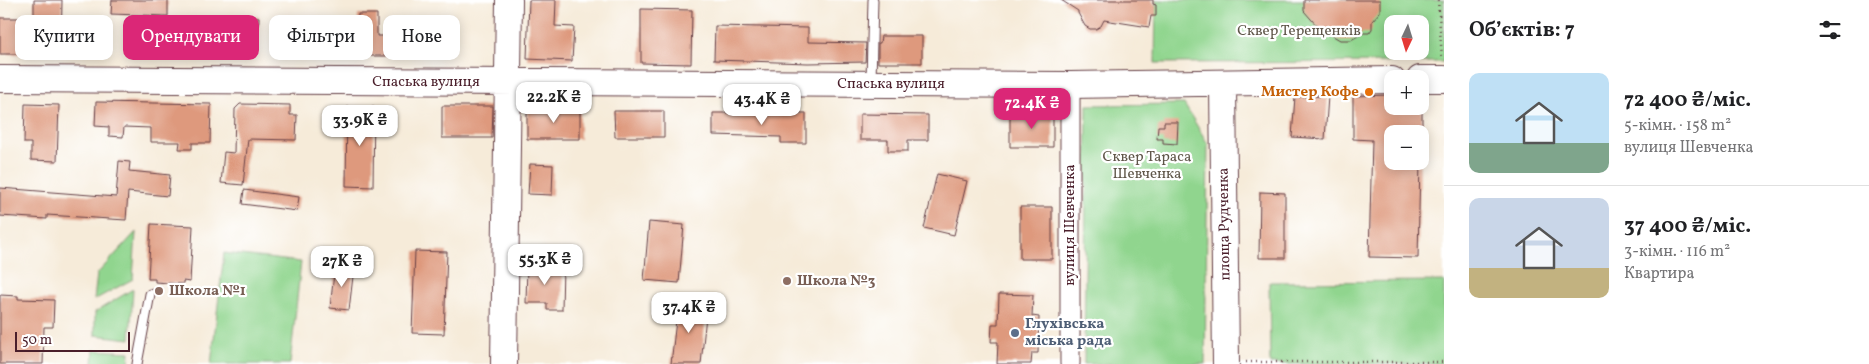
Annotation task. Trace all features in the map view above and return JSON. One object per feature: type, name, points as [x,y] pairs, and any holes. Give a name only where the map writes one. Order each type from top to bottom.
[{"type":"street","points":[[504,364],[509,0]]},
{"type":"street","name":"Спаська вулиця","points":[[0,78],[1070,85],[1384,80]]},
{"type":"street","points":[[1429,79],[1444,79]]},
{"type":"street","name":"площа Рудченка","points":[[1223,84],[1226,363]]},
{"type":"street","name":"вулиця Шевченка","points":[[1070,85],[1070,364]]},
{"type":"lane","points":[[871,84],[873,0]]},
{"type":"lane","points":[[137,364],[150,294]]},
{"type":"path","points":[[1438,0],[1444,79]]},
{"type":"path","points":[[1226,363],[1444,362]]},
{"type":"green space","name":"Сквер Терещенків","points":[[1156,0],[1444,0],[1444,62],[1155,63]]},
{"type":"green space","name":"Сквер Тараса Шевченка","points":[[1184,104],[1208,144],[1205,364],[1084,364],[1087,105]]},
{"type":"green space","points":[[136,232],[133,279],[94,300],[97,274]]},
{"type":"green space","points":[[224,253],[301,262],[290,364],[211,364]]},
{"type":"green space","points":[[1444,281],[1444,364],[1270,364],[1269,282]]},
{"type":"green space","points":[[133,289],[130,339],[95,335],[95,312]]},
{"type":"green space","points":[[94,350],[130,352],[129,364],[93,364]]},
{"type":"building","points":[[34,0],[62,0],[62,15],[34,15]]},
{"type":"building","points":[[112,0],[168,0],[168,15],[111,14]]},
{"type":"building","points":[[529,0],[556,0],[555,26],[574,27],[572,61],[527,59]]},
{"type":"building","points":[[1061,0],[1153,0],[1153,4],[1156,5],[1156,16],[1151,16],[1149,27],[1104,20],[1101,26],[1096,29],[1090,29],[1085,26],[1078,11]]},
{"type":"building","points":[[1304,0],[1380,0],[1380,12],[1372,21],[1372,29],[1369,33],[1363,33],[1351,40],[1340,40],[1318,29],[1304,11]]},
{"type":"building","points":[[641,9],[692,10],[691,64],[641,63]]},
{"type":"building","points":[[377,14],[377,36],[383,36],[383,56],[373,56],[373,15],[358,15]]},
{"type":"building","points":[[0,18],[15,18],[15,54],[0,54]]},
{"type":"building","points":[[715,26],[808,28],[808,42],[866,43],[865,62],[808,63],[714,60]]},
{"type":"building","points":[[881,36],[922,36],[922,63],[878,63],[878,43],[880,43]]},
{"type":"building","points":[[1384,95],[1384,115],[1422,115],[1422,125],[1384,125],[1384,170],[1420,170],[1418,258],[1369,257],[1372,140],[1353,139],[1353,96]]},
{"type":"building","points":[[1328,96],[1325,139],[1292,137],[1295,97]]},
{"type":"building","points":[[96,102],[211,104],[210,143],[192,143],[192,149],[179,149],[180,142],[151,142],[151,128],[124,127],[123,137],[109,136],[109,127],[95,126]]},
{"type":"building","points":[[25,104],[59,105],[57,161],[31,160],[31,143],[24,143]]},
{"type":"building","points":[[240,104],[290,105],[290,115],[297,115],[296,140],[248,139],[243,185],[221,183],[224,152],[234,153],[235,109]]},
{"type":"building","points":[[442,106],[493,106],[492,138],[442,138]]},
{"type":"building","points":[[347,107],[374,107],[373,187],[346,186]]},
{"type":"building","points":[[527,109],[580,109],[580,139],[527,139]]},
{"type":"building","points":[[614,111],[664,111],[664,137],[615,137]]},
{"type":"building","points":[[713,113],[806,113],[806,143],[781,143],[781,137],[713,135]]},
{"type":"building","points":[[1010,113],[1053,113],[1053,147],[1010,147]]},
{"type":"building","points":[[860,114],[928,115],[928,140],[908,140],[908,151],[888,151],[888,140],[860,140]]},
{"type":"building","points":[[1164,122],[1178,122],[1177,144],[1163,143],[1163,139],[1157,139],[1158,126],[1164,126]]},
{"type":"building","points":[[119,161],[130,162],[129,171],[170,175],[168,196],[128,192],[126,220],[47,215],[47,219],[0,216],[0,188],[116,197]]},
{"type":"building","points":[[530,164],[553,165],[552,195],[528,194]]},
{"type":"building","points":[[937,174],[967,181],[954,235],[924,228]]},
{"type":"building","points":[[244,190],[299,197],[297,211],[242,204]]},
{"type":"building","points":[[1260,192],[1285,193],[1285,258],[1259,258]]},
{"type":"building","points":[[1020,207],[1052,207],[1052,259],[1020,259]]},
{"type":"building","points":[[649,222],[684,225],[679,283],[644,280]]},
{"type":"building","points":[[151,224],[193,226],[190,282],[183,281],[183,284],[155,282],[155,279],[148,279]]},
{"type":"building","points":[[415,251],[447,252],[444,334],[412,333]]},
{"type":"building","points":[[335,265],[354,268],[349,310],[330,308]]},
{"type":"building","points":[[527,265],[563,266],[562,310],[547,310],[547,303],[526,303]]},
{"type":"building","name":"Глухівська міська рада","points":[[999,294],[1033,295],[1032,316],[1039,317],[1038,353],[1032,353],[1031,364],[997,364],[998,342],[991,342],[992,324],[998,324]]},
{"type":"building","points":[[0,295],[18,296],[18,299],[54,300],[53,327],[44,327],[43,364],[0,364]]},
{"type":"building","points":[[678,303],[707,306],[701,364],[671,364]]},
{"type":"place","name":"Мистер Кофе","points":[[1369,92]]},
{"type":"place","name":"Школа №3","points":[[787,281]]},
{"type":"place","name":"Школа №1","points":[[159,291]]},
{"type":"place","name":"Глухівська міська рада","points":[[1015,333]]}]
